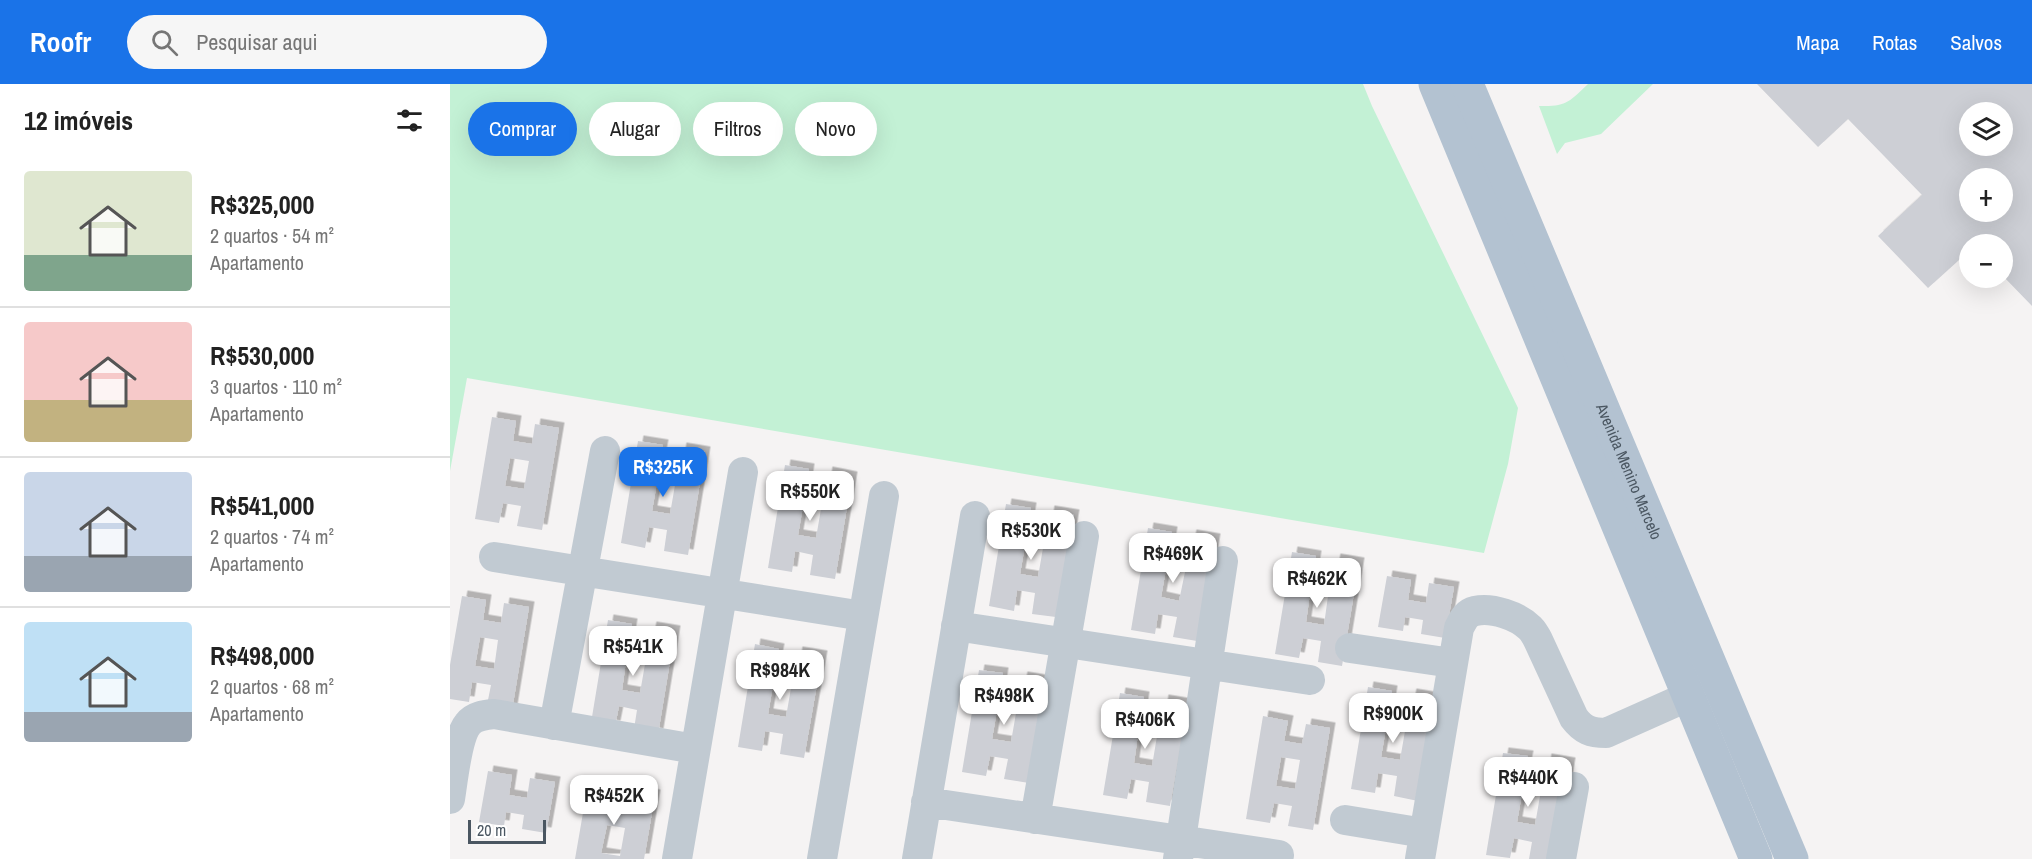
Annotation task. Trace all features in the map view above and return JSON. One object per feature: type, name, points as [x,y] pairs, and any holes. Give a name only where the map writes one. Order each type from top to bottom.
[{"type":"main road","name":"Avenida Menino Marcelo","points":[[1435,84],[1756,859]]},
{"type":"main road","name":"Avenida Menino Marcelo","points":[[1467,84],[1792,859]]},
{"type":"lane","points":[[554,725],[605,451]]},
{"type":"lane","points":[[677,859],[743,472]]},
{"type":"lane","points":[[822,859],[884,496]]},
{"type":"lane","points":[[917,859],[975,516]]},
{"type":"lane","points":[[1035,819],[1084,536]]},
{"type":"lane","points":[[494,557],[863,616]]},
{"type":"lane","points":[[1180,850],[1223,561]]},
{"type":"lane","points":[[1345,820],[1422,846],[1452,663],[1464,617],[1474,611],[1485,610],[1506,614],[1519,619],[1530,628],[1538,640],[1574,718],[1582,728],[1593,733],[1606,733],[1689,696]]},
{"type":"lane","points":[[957,626],[1310,680]]},
{"type":"lane","points":[[1350,648],[1452,663]]},
{"type":"lane","points":[[450,799],[462,736],[468,723],[480,716],[494,714],[695,749]]},
{"type":"lane","points":[[1561,859],[1574,787]]},
{"type":"lane","points":[[926,802],[1035,819],[1180,850],[1279,855]]},
{"type":"green space","points":[[450,84],[1363,84],[1518,408],[1508,464],[1484,553],[467,378],[450,471]]},
{"type":"green space","points":[[1588,84],[1653,84],[1601,134],[1565,143],[1557,154],[1539,106],[1555,106],[1566,102]]},
{"type":"building","points":[[1757,84],[2032,84],[2032,306],[2013,286],[2013,234],[1959,234],[1959,260],[1928,288],[1878,236],[1922,195],[1848,119],[1818,147]]},
{"type":"building","points":[[492,417],[516,421],[513,441],[532,444],[535,424],[559,428],[542,530],[517,526],[521,506],[503,503],[499,523],[475,519]],"holes":[[[510,458],[529,461],[524,489],[505,486]]]},
{"type":"building","points":[[638,441],[663,445],[659,465],[678,468],[681,448],[705,452],[688,555],[664,551],[667,530],[649,527],[645,548],[621,543]],"holes":[[[657,482],[675,485],[670,514],[652,511]]]},
{"type":"building","points":[[785,465],[809,469],[806,490],[824,492],[827,472],[852,477],[835,579],[810,575],[813,555],[795,551],[792,572],[768,568]],"holes":[[[803,506],[821,509],[816,538],[798,535]]]},
{"type":"building","points":[[1006,504],[1031,508],[1028,528],[1046,531],[1049,511],[1074,515],[1056,617],[1032,614],[1035,593],[1017,590],[1014,611],[989,606]],"holes":[[[1025,545],[1043,548],[1038,577],[1020,574]]]},
{"type":"building","points":[[1148,528],[1172,532],[1169,552],[1187,555],[1191,535],[1215,539],[1197,641],[1173,637],[1177,617],[1158,614],[1155,634],[1131,630]],"holes":[[[1166,569],[1185,572],[1179,601],[1161,597]]]},
{"type":"building","points":[[1292,552],[1316,556],[1313,576],[1331,579],[1335,559],[1359,563],[1342,666],[1318,662],[1321,641],[1303,638],[1299,658],[1275,654]],"holes":[[[1310,593],[1328,596],[1324,625],[1306,622]]]},
{"type":"building","points":[[1387,576],[1411,580],[1408,600],[1426,603],[1429,583],[1454,587],[1445,638],[1421,634],[1423,620],[1405,617],[1403,631],[1378,627]]},
{"type":"building","points":[[462,596],[486,600],[483,620],[501,623],[504,603],[529,607],[512,710],[487,705],[491,685],[472,682],[469,702],[450,699],[450,665]],"holes":[[[480,637],[498,640],[494,669],[475,666]]]},
{"type":"building","points":[[608,620],[632,624],[629,644],[647,647],[651,627],[675,631],[658,734],[634,729],[637,710],[619,706],[615,726],[591,723]],"holes":[[[626,661],[645,664],[640,693],[622,690]]]},
{"type":"building","points":[[755,644],[779,649],[775,669],[794,672],[797,652],[822,656],[804,758],[780,754],[783,734],[765,731],[762,751],[738,747]],"holes":[[[773,685],[791,688],[786,717],[768,714]]]},
{"type":"building","points":[[979,670],[1003,673],[1000,694],[1018,697],[1022,677],[1046,681],[1029,783],[1004,779],[1008,759],[990,756],[986,776],[962,772]],"holes":[[[997,710],[1016,713],[1011,742],[992,739]]]},
{"type":"building","points":[[1368,687],[1392,691],[1389,711],[1407,714],[1411,694],[1435,698],[1418,801],[1394,796],[1397,776],[1378,773],[1375,793],[1351,789]],"holes":[[[1386,728],[1405,731],[1400,760],[1381,757]]]},
{"type":"building","points":[[1120,693],[1144,697],[1141,717],[1160,720],[1163,700],[1187,704],[1170,806],[1146,802],[1149,782],[1131,779],[1127,799],[1103,795]],"holes":[[[1138,734],[1157,736],[1152,766],[1134,763]]]},
{"type":"building","points":[[1263,716],[1288,721],[1284,741],[1302,744],[1306,724],[1330,728],[1313,830],[1288,826],[1292,806],[1274,803],[1270,823],[1246,819]],"holes":[[[1281,757],[1300,760],[1295,789],[1276,786]]]},
{"type":"building","points":[[1503,753],[1528,756],[1524,776],[1543,779],[1546,759],[1570,763],[1554,859],[1529,859],[1532,842],[1514,838],[1510,858],[1486,855]],"holes":[[[1522,793],[1540,796],[1535,825],[1517,822]]]},
{"type":"building","points":[[488,771],[512,775],[509,795],[527,798],[530,778],[555,782],[546,833],[522,829],[524,815],[506,812],[504,826],[479,822]]},
{"type":"building","points":[[588,784],[613,788],[609,808],[627,811],[631,791],[655,795],[644,859],[575,859]],"holes":[[[607,825],[625,828],[620,856],[601,853]]]}]
